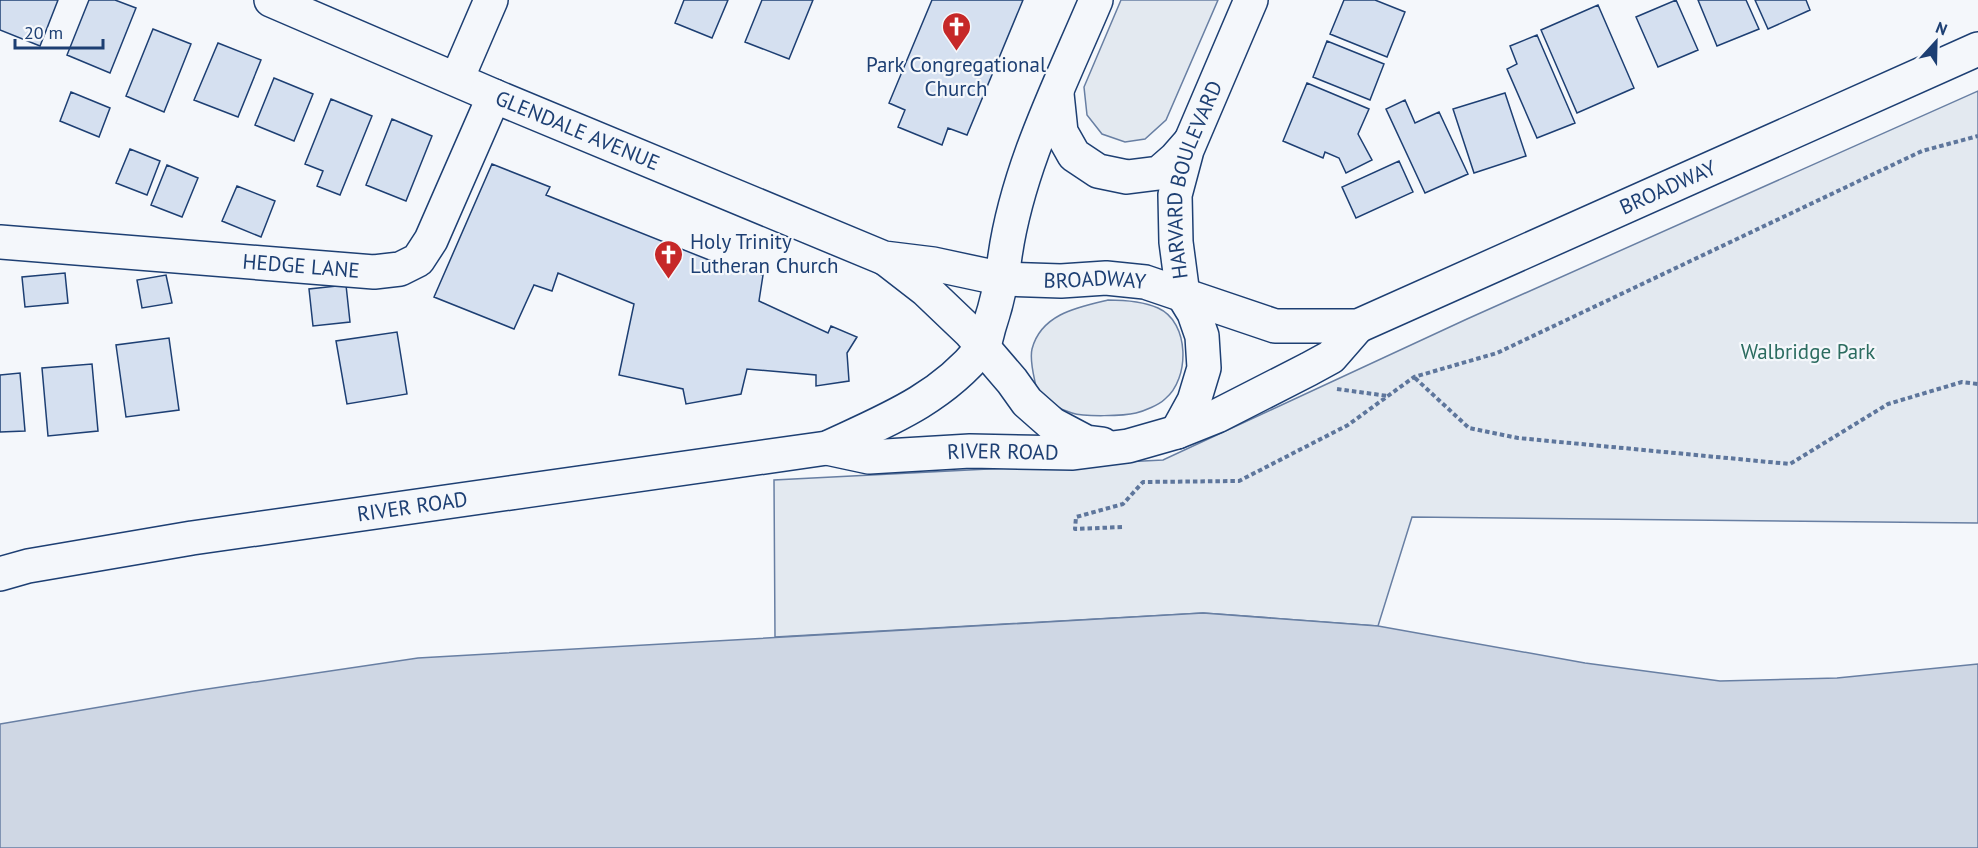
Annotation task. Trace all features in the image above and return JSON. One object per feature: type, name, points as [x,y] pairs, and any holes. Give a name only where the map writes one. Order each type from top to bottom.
[{"type":"street","name":"GLENDALE AVENUE","points":[[271,0],[494,96],[884,258],[926,290],[984,346],[1026,402],[1052,424],[1086,442],[1128,446]]},
{"type":"street","points":[[457,79],[491,0]]},
{"type":"street","points":[[1003,279],[1005,255],[1018,193],[1037,138],[1096,0]]},
{"type":"street","name":"HARVARD BOULEVARD","points":[[1177,432],[1194,401],[1204,368],[1202,336],[1194,313],[1184,295],[1176,242],[1175,195],[1191,140],[1251,0]]},
{"type":"street","name":"BROADWAY","points":[[1003,279],[1061,281],[1106,278],[1145,282],[1275,326],[1358,326],[1978,49]]},
{"type":"street","points":[[1057,93],[1061,132],[1074,155],[1098,171],[1127,177],[1159,173],[1191,140]]},
{"type":"street","name":"HEDGE LANE","points":[[0,242],[374,272],[400,269],[418,260],[431,240],[494,96]]},
{"type":"street","name":"GLENDALE AVENUE","points":[[884,258],[933,264],[1003,279]]},
{"type":"street","name":"RIVER ROAD","points":[[0,574],[28,566],[192,538],[827,448],[900,415],[933,395],[963,369],[984,346],[1003,279]]},
{"type":"street","name":"BROADWAY","points":[[1177,432],[1217,416],[1331,357],[1358,326]]},
{"type":"street","name":"RIVER ROAD","points":[[827,448],[869,457],[970,451],[1073,453],[1128,446],[1177,432]]},
{"type":"path","points":[[1122,527],[1075,529],[1076,517],[1123,504],[1143,482],[1239,481],[1348,425],[1414,377],[1497,353],[1922,151],[1978,136]]},
{"type":"path","points":[[1414,377],[1469,428],[1518,438],[1790,464],[1888,404],[1962,382],[1978,384]]},
{"type":"path","points":[[1333,388],[1388,396]]},
{"type":"green space","points":[[1121,0],[1218,0],[1166,120],[1145,139],[1125,142],[1102,134],[1087,115],[1084,87]]},
{"type":"green space","name":"Walbridge Park","points":[[1978,91],[1978,523],[1412,517],[1378,626],[1203,613],[775,637],[774,480],[1163,460],[1467,319]]},
{"type":"green space","points":[[1108,300],[1146,304],[1169,315],[1181,338],[1183,351],[1179,378],[1165,399],[1139,412],[1094,416],[1067,411],[1037,392],[1032,365],[1032,349],[1043,328],[1052,320],[1073,309]]},
{"type":"shaded area","points":[[1203,613],[1378,626],[1585,663],[1720,681],[1837,678],[1978,664],[1978,848],[0,848],[0,724],[194,691],[418,658]]},
{"type":"building","points":[[0,0],[58,0],[40,46],[0,30]]},
{"type":"building","points":[[89,0],[115,0],[136,8],[110,73],[67,55]]},
{"type":"building","points":[[684,0],[728,0],[712,38],[675,23]]},
{"type":"building","points":[[762,0],[813,0],[789,59],[745,42]]},
{"type":"building","name":"Park Congregational Church","points":[[932,0],[1023,0],[967,135],[948,128],[942,145],[898,127],[905,110],[889,103]]},
{"type":"building","points":[[1344,0],[1375,0],[1405,12],[1387,57],[1330,34]]},
{"type":"building","points":[[1676,0],[1698,50],[1658,67],[1636,17]]},
{"type":"building","points":[[1698,0],[1746,0],[1759,29],[1717,46]]},
{"type":"building","points":[[1755,0],[1806,0],[1810,10],[1768,29]]},
{"type":"building","points":[[1598,5],[1634,88],[1577,113],[1541,30]]},
{"type":"building","points":[[153,29],[191,44],[164,112],[126,96]]},
{"type":"building","points":[[1537,35],[1575,123],[1537,138],[1507,69],[1517,64],[1510,46]]},
{"type":"building","points":[[1327,41],[1384,64],[1370,100],[1313,77]]},
{"type":"building","points":[[218,43],[261,60],[238,117],[194,100]]},
{"type":"building","points":[[274,78],[313,94],[294,141],[255,125]]},
{"type":"building","points":[[1307,83],[1369,109],[1358,134],[1372,160],[1346,173],[1339,158],[1325,152],[1323,158],[1283,141]]},
{"type":"building","points":[[71,92],[110,108],[99,137],[60,121]]},
{"type":"building","points":[[1505,93],[1526,156],[1474,173],[1453,109]]},
{"type":"building","points":[[331,99],[372,116],[340,195],[317,186],[323,171],[305,164]]},
{"type":"building","points":[[1405,100],[1415,123],[1439,112],[1468,174],[1425,193],[1386,109]]},
{"type":"building","points":[[392,119],[432,136],[406,201],[366,185]]},
{"type":"building","points":[[130,149],[160,161],[147,195],[116,183]]},
{"type":"building","points":[[1399,161],[1413,192],[1356,218],[1342,187]]},
{"type":"building","name":"Holy Trinity Lutheran Church","points":[[492,164],[550,187],[546,195],[714,262],[763,275],[759,301],[828,333],[831,326],[857,337],[847,353],[849,381],[816,386],[816,375],[747,369],[741,394],[686,404],[683,389],[619,375],[634,304],[558,273],[552,291],[534,285],[514,329],[434,297]]},
{"type":"building","points":[[167,165],[198,178],[182,217],[151,205]]},
{"type":"building","points":[[237,186],[275,201],[261,237],[222,221]]},
{"type":"building","points":[[65,273],[68,303],[25,307],[22,277]]},
{"type":"building","points":[[166,275],[172,303],[142,308],[137,280]]},
{"type":"building","points":[[346,285],[350,322],[313,326],[309,289]]},
{"type":"building","points":[[397,332],[407,394],[347,404],[336,341]]},
{"type":"building","points":[[169,338],[179,410],[126,417],[116,345]]},
{"type":"building","points":[[92,364],[98,431],[48,436],[42,368]]},
{"type":"building","points":[[20,373],[25,431],[0,432],[0,375]]},
{"type":"place","name":"Park Congregational Church","points":[[956,52]]},
{"type":"place","name":"Holy Trinity Lutheran Church","points":[[669,280]]}]
